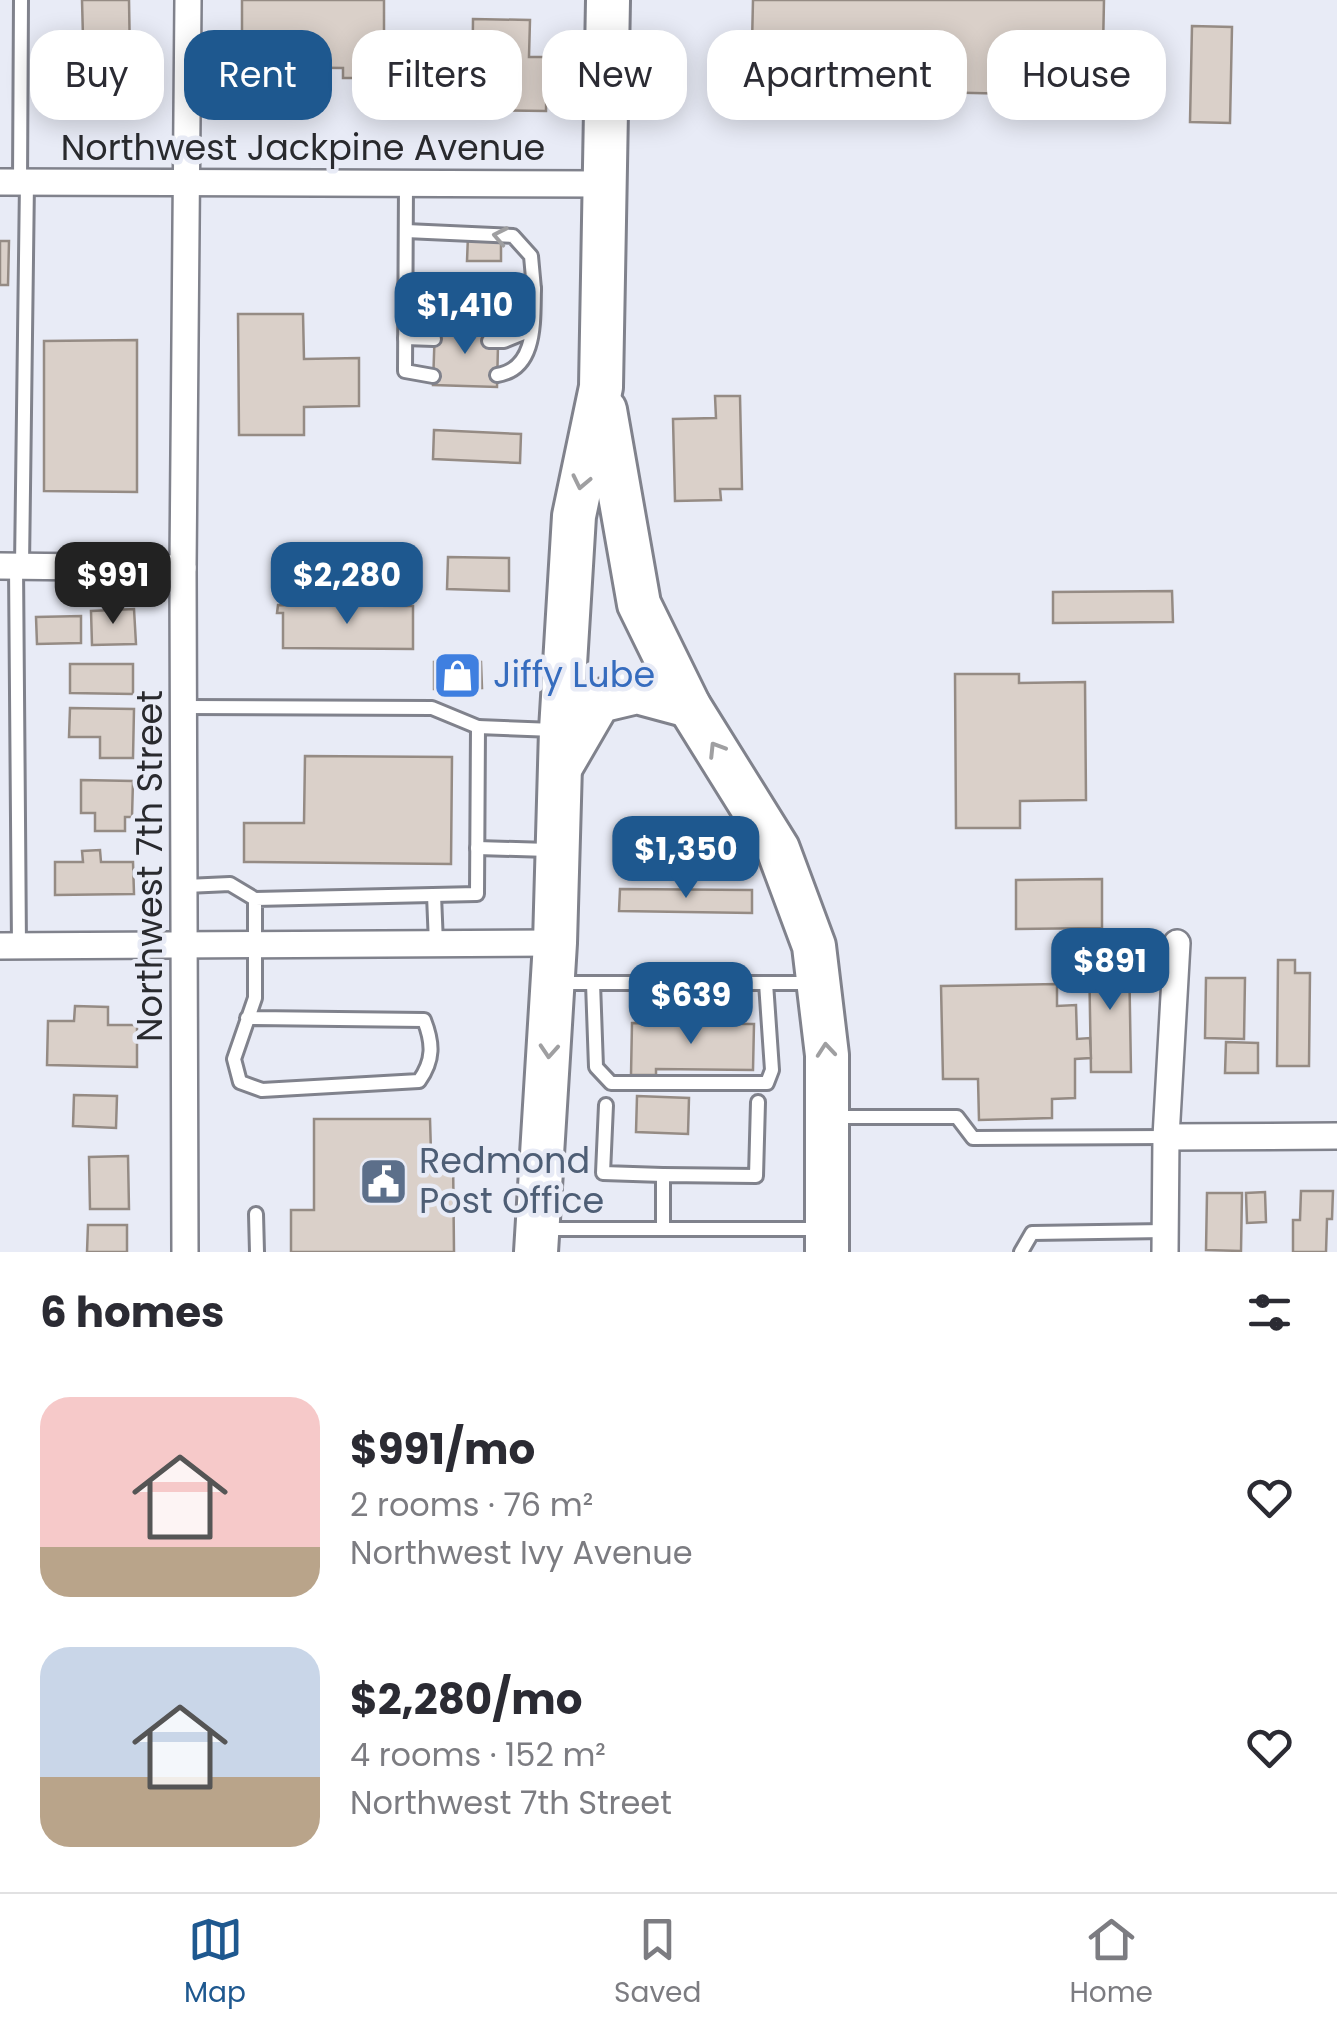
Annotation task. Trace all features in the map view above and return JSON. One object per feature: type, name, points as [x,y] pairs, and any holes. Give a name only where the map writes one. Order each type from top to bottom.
[{"type":"main road","points":[[608,0],[602,387],[640,604],[689,706],[778,849],[814,946],[827,1055],[827,1241]]},
{"type":"main road","points":[[537,1241],[567,970],[558,850],[574,516],[602,387]]},
{"type":"main road","points":[[560,749],[599,701],[637,692],[689,706]]},
{"type":"street","name":"Northwest 7th Street","points":[[185,1252],[183,568],[188,0]]},
{"type":"street","name":"Northwest Jackpine Avenue","points":[[16,182],[606,184]]},
{"type":"street","points":[[13,566],[183,568]]},
{"type":"street","points":[[1165,1242],[1166,1136],[1177,943]]},
{"type":"street","points":[[9,946],[436,944],[567,970]]},
{"type":"street","points":[[1166,1136],[1337,1136]]},
{"type":"lane","points":[[9,946],[21,0]]},
{"type":"lane","points":[[406,184],[406,371],[434,376]]},
{"type":"lane","points":[[406,231],[512,236],[532,256],[530,346],[515,370],[497,376]]},
{"type":"lane","points":[[406,285],[534,289]]},
{"type":"lane","points":[[489,341],[504,341],[531,330]]},
{"type":"lane","points":[[406,338],[434,339]]},
{"type":"lane","points":[[184,707],[432,708],[478,727],[560,749]]},
{"type":"lane","points":[[186,886],[230,884],[255,899],[477,894],[478,727]]},
{"type":"lane","points":[[476,848],[558,850]]},
{"type":"lane","points":[[434,895],[436,944]]},
{"type":"lane","points":[[247,1018],[424,1020],[432,1040],[429,1067],[419,1082],[262,1090],[240,1082],[234,1058],[247,1018],[255,998],[255,899]]},
{"type":"lane","points":[[766,983],[772,1070],[767,1083],[611,1083],[596,1068],[567,970],[818,983]]},
{"type":"lane","points":[[606,1105],[603,1172],[756,1176],[758,1102]]},
{"type":"lane","points":[[827,1118],[957,1117],[974,1138],[1166,1136]]},
{"type":"lane","points":[[663,1175],[663,1230]]},
{"type":"lane","points":[[256,1214],[257,1252]]},
{"type":"lane","points":[[537,1241],[663,1230],[827,1241]]},
{"type":"lane","points":[[1020,1252],[1032,1233],[1165,1242]]},
{"type":"building","points":[[82,0],[129,0],[130,30],[83,30]]},
{"type":"building","points":[[242,0],[384,0],[384,30],[352,30],[352,78],[343,78],[343,68],[332,68],[332,30],[242,30]]},
{"type":"building","points":[[753,0],[1104,0],[1103,30],[987,30],[987,93],[967,93],[967,30],[752,30]]},
{"type":"building","points":[[473,19],[530,20],[529,57],[542,57],[542,111],[522,111],[522,30],[473,30]]},
{"type":"building","points":[[1192,26],[1232,27],[1230,123],[1190,122]]},
{"type":"building","points":[[468,236],[501,236],[501,261],[467,261]]},
{"type":"building","points":[[0,241],[9,241],[8,285],[0,285]]},
{"type":"building","points":[[238,314],[303,314],[304,359],[359,358],[359,406],[304,407],[304,435],[239,435]]},
{"type":"building","points":[[435,325],[489,326],[489,345],[498,345],[497,387],[433,385]]},
{"type":"building","points":[[137,340],[137,492],[44,491],[44,341]]},
{"type":"building","points":[[715,396],[740,396],[742,489],[720,489],[721,500],[675,501],[673,419],[716,418]]},
{"type":"building","points":[[434,430],[521,434],[520,463],[433,459]]},
{"type":"building","points":[[448,557],[509,558],[509,591],[447,589]]},
{"type":"building","points":[[1172,591],[1173,622],[1053,623],[1053,592]]},
{"type":"building","points":[[278,605],[413,606],[413,649],[283,648],[283,613],[277,613]]},
{"type":"building","points":[[134,609],[136,644],[92,645],[91,611]]},
{"type":"building","points":[[81,616],[81,643],[37,644],[36,617]]},
{"type":"building","name":"Jiffy Lube","points":[[434,662],[481,662],[482,688],[434,689]]},
{"type":"building","points":[[70,664],[133,664],[133,694],[70,693]]},
{"type":"building","points":[[955,674],[1019,674],[1019,683],[1085,682],[1086,800],[1020,801],[1020,828],[956,828]]},
{"type":"building","points":[[70,708],[134,709],[133,758],[100,758],[100,737],[69,737]]},
{"type":"building","points":[[305,756],[452,757],[451,864],[244,862],[244,823],[304,823]]},
{"type":"building","points":[[81,780],[133,781],[132,817],[125,817],[125,831],[95,831],[95,813],[81,813]]},
{"type":"building","points":[[100,850],[101,862],[133,862],[134,894],[55,895],[55,862],[83,862],[82,851]]},
{"type":"building","points":[[1102,879],[1102,928],[1016,929],[1016,880]]},
{"type":"building","points":[[620,889],[752,890],[752,913],[619,911]]},
{"type":"building","points":[[1129,953],[1131,1072],[1091,1072],[1089,954]]},
{"type":"building","points":[[1278,960],[1295,960],[1295,973],[1310,973],[1309,1066],[1277,1066]]},
{"type":"building","points":[[1206,978],[1245,978],[1244,1039],[1205,1038]]},
{"type":"building","points":[[1057,984],[1057,1006],[1076,1005],[1077,1039],[1090,1038],[1091,1058],[1075,1059],[1075,1098],[1052,1099],[1052,1118],[979,1120],[978,1079],[943,1079],[941,986]]},
{"type":"building","points":[[75,1006],[108,1007],[108,1025],[137,1025],[137,1067],[47,1065],[48,1021],[74,1021]]},
{"type":"building","points":[[632,1023],[754,1024],[753,1070],[656,1069],[656,1075],[631,1075]]},
{"type":"building","points":[[1226,1042],[1258,1043],[1258,1073],[1225,1073]]},
{"type":"building","points":[[74,1095],[117,1096],[116,1128],[73,1126]]},
{"type":"building","points":[[637,1096],[689,1098],[688,1134],[636,1132]]},
{"type":"building","name":"Redmond Post Office","points":[[314,1119],[430,1119],[431,1153],[453,1153],[454,1252],[291,1252],[291,1210],[314,1210]]},
{"type":"building","points":[[128,1156],[129,1209],[90,1209],[89,1157]]},
{"type":"building","points":[[1301,1191],[1333,1191],[1326,1252],[1293,1252],[1293,1220],[1300,1220]]},
{"type":"building","points":[[1265,1192],[1266,1222],[1247,1223],[1246,1193]]},
{"type":"building","points":[[1207,1193],[1242,1193],[1241,1251],[1206,1250]]},
{"type":"building","points":[[88,1225],[127,1225],[127,1252],[87,1252]]},
{"type":"place","name":"Jiffy Lube","points":[[458,675]]},
{"type":"place","name":"Redmond Post Office","points":[[384,1181]]}]
